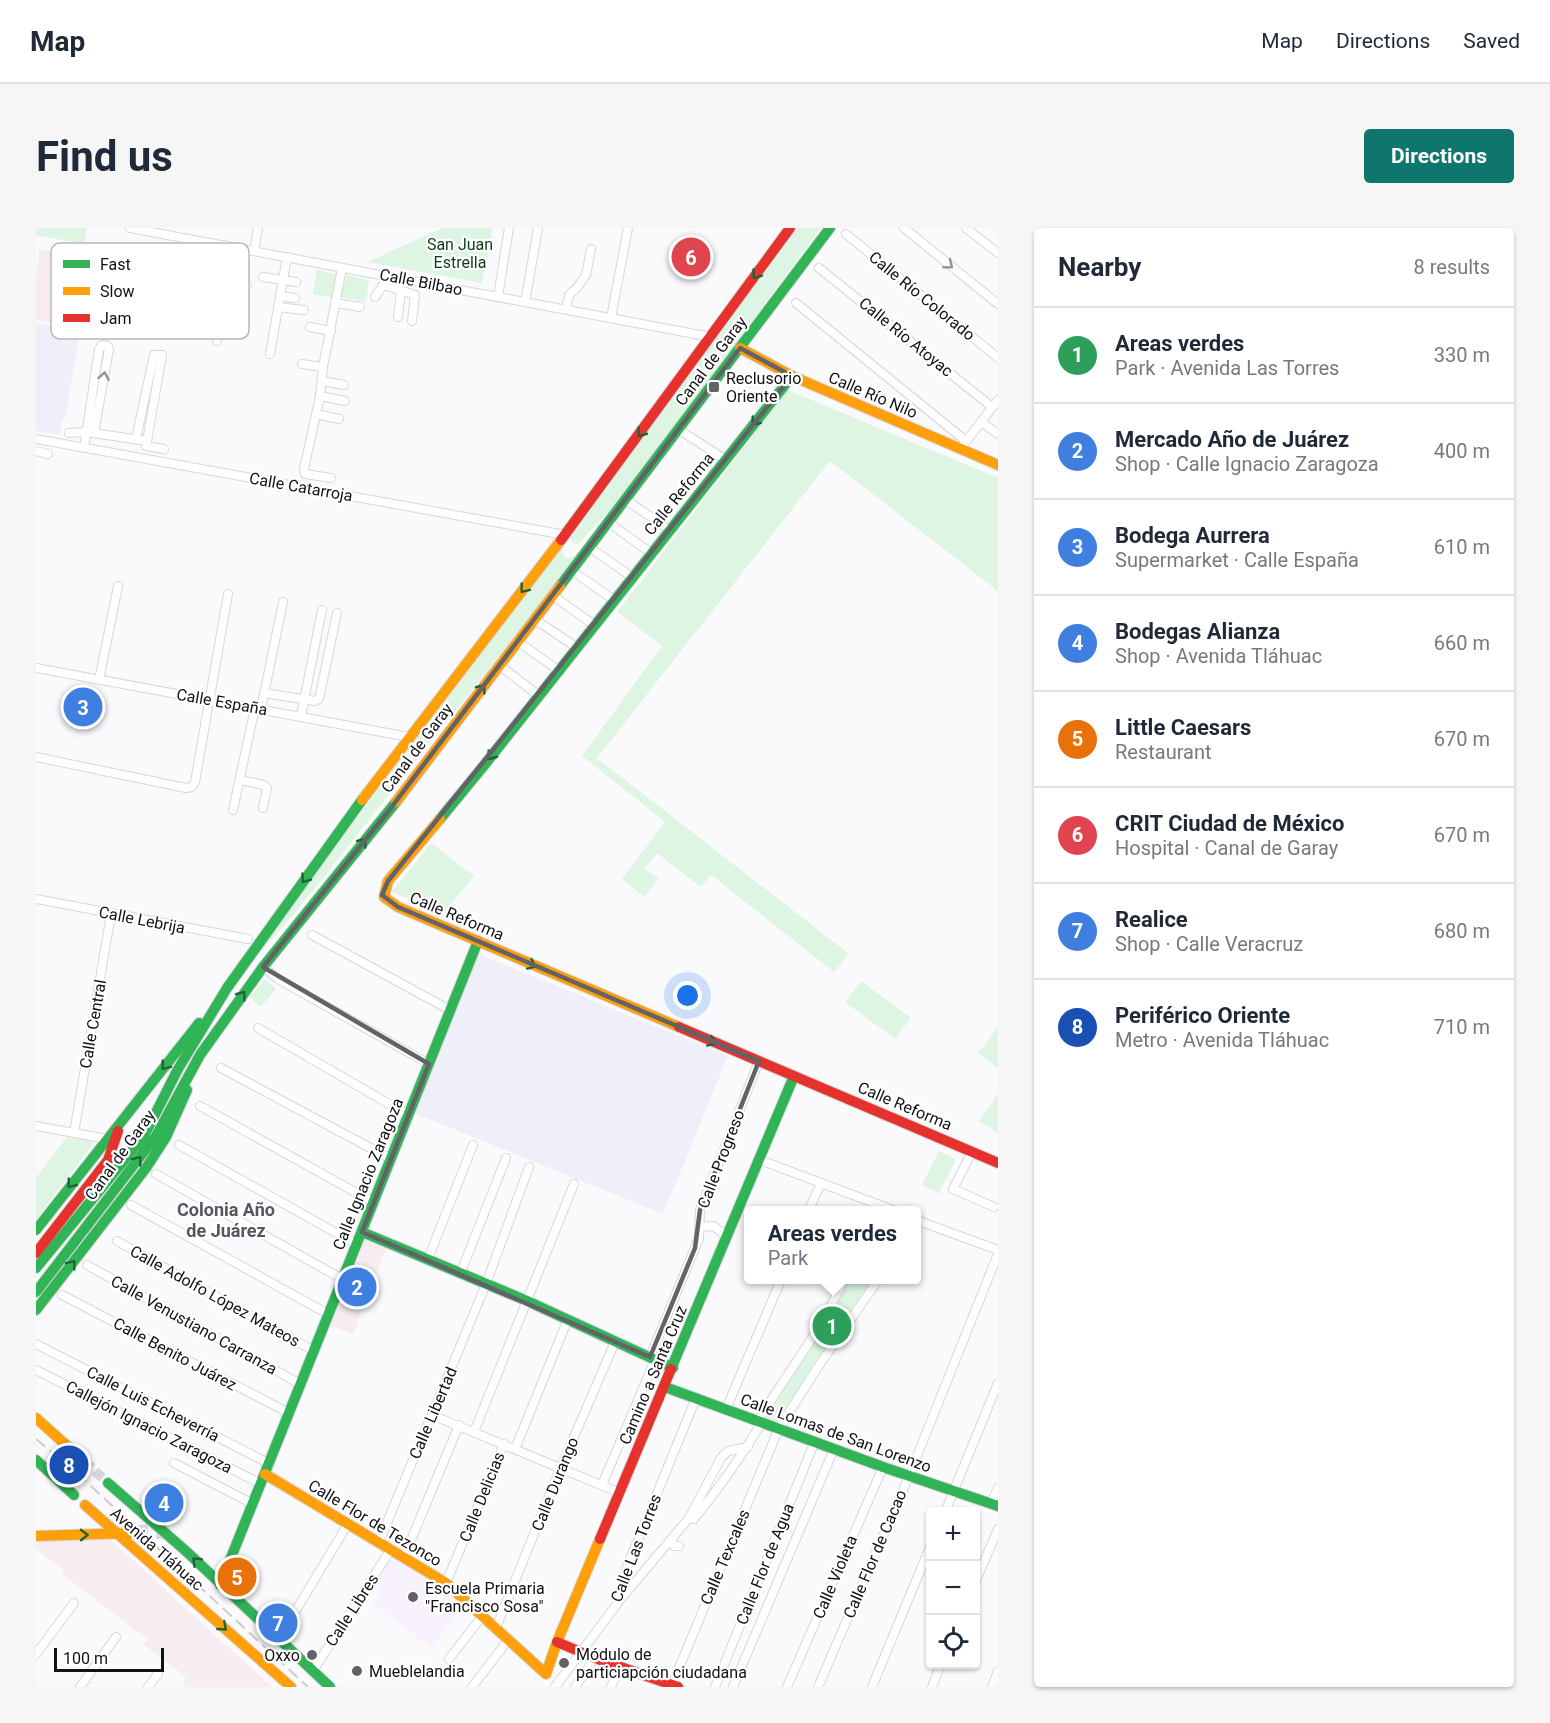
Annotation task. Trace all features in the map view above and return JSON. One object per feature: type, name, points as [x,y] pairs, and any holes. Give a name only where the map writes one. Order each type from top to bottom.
[{"type":"main road","name":"Canal de Garay","points":[[36,1230],[110,1141],[121,1122],[228,988],[409,737],[565,535],[790,228]]},
{"type":"main road","name":"Canal de Garay","points":[[36,1292],[156,1136],[195,1064],[263,967],[387,813],[571,570],[579,547],[586,544],[607,524],[626,500],[830,228]]},
{"type":"main road","name":"Calle Río Nilo","points":[[740,348],[792,376],[963,445],[998,465]]},
{"type":"main road","name":"Calle Reforma","points":[[792,376],[486,763],[388,881],[384,889],[384,897],[398,907],[998,1163]]},
{"type":"main road","points":[[565,535],[565,542],[579,547]]},
{"type":"main road","name":"Calle Ignacio Zaragoza","points":[[220,1585],[478,941]]},
{"type":"main road","name":"Canal de Garay","points":[[36,1268],[144,1136],[178,1069],[228,988]]},
{"type":"main road","points":[[36,1310],[146,1168],[166,1137],[185,1098],[195,1064]]},
{"type":"main road","name":"Camino a Santa Cruz","points":[[546,1674],[557,1642],[794,1076]]},
{"type":"main road","points":[[36,1253],[108,1160],[110,1141]]},
{"type":"main road","points":[[362,1232],[461,1272],[673,1368]]},
{"type":"main road","name":"Calle Lomas de San Lorenzo","points":[[665,1387],[883,1467],[995,1505]]},
{"type":"main road","points":[[36,1418],[84,1461]]},
{"type":"main road","points":[[36,1460],[74,1495]]},
{"type":"main road","name":"Calle Flor de Tezonco","points":[[265,1474],[446,1583],[546,1674]]},
{"type":"main road","name":"Avenida Tláhuac","points":[[108,1483],[330,1687]]},
{"type":"main road","name":"Avenida Tláhuac","points":[[85,1505],[291,1687]]},
{"type":"main road","points":[[36,1536],[133,1533]]},
{"type":"main road","points":[[557,1642],[581,1653],[674,1686]]},
{"type":"street","name":"Calle Bilbao","points":[[130,228],[208,243]]},
{"type":"street","points":[[254,251],[258,228]]},
{"type":"street","points":[[498,297],[509,228]]},
{"type":"street","points":[[525,302],[538,228]]},
{"type":"street","points":[[611,318],[628,228]]},
{"type":"street","points":[[904,228],[998,304]]},
{"type":"street","points":[[966,228],[998,253]]},
{"type":"street","name":"Calle Río Colorado","points":[[846,234],[998,358]]},
{"type":"street","points":[[566,309],[569,296],[586,274],[591,249]]},
{"type":"street","name":"Calle Bilbao","points":[[249,250],[711,337]]},
{"type":"street","points":[[270,354],[287,257]]},
{"type":"street","points":[[331,478],[304,472],[320,396],[323,367],[342,268]]},
{"type":"street","name":"Calle Río Atoyac","points":[[819,268],[995,404]]},
{"type":"street","points":[[263,277],[296,282]]},
{"type":"street","points":[[396,278],[398,317]]},
{"type":"street","points":[[375,297],[383,285],[415,295],[412,321]]},
{"type":"street","points":[[280,296],[294,298]]},
{"type":"street","points":[[336,303],[360,307]]},
{"type":"street","points":[[796,303],[963,445],[995,404]]},
{"type":"street","points":[[278,307],[304,310]]},
{"type":"street","points":[[310,327],[330,331]]},
{"type":"street","points":[[84,447],[90,433],[108,346],[102,345],[99,349],[90,433]]},
{"type":"street","points":[[136,439],[154,355],[162,355],[144,458]]},
{"type":"street","points":[[302,364],[323,367]]},
{"type":"street","points":[[322,381],[344,385]]},
{"type":"street","points":[[320,396],[345,401]]},
{"type":"street","points":[[316,414],[339,419]]},
{"type":"street","points":[[981,422],[998,435]]},
{"type":"street","points":[[678,429],[726,460]]},
{"type":"street","points":[[69,433],[90,433],[136,439],[164,449]]},
{"type":"street","name":"Calle Catarroja","points":[[36,439],[565,535]]},
{"type":"street","points":[[36,451],[48,454]]},
{"type":"street","points":[[626,500],[670,530]]},
{"type":"street","points":[[607,524],[651,553]]},
{"type":"street","points":[[579,547],[632,577]]},
{"type":"street","points":[[571,570],[614,600]]},
{"type":"street","points":[[99,680],[118,586]]},
{"type":"street","points":[[36,757],[176,786],[192,787],[195,782],[228,594]]},
{"type":"street","points":[[552,595],[594,625]]},
{"type":"street","points":[[233,810],[258,708],[264,693],[283,602]]},
{"type":"street","points":[[301,716],[322,610]]},
{"type":"street","points":[[264,693],[315,701],[319,699],[337,613]]},
{"type":"street","points":[[534,619],[576,647]]},
{"type":"street","points":[[517,641],[558,670]]},
{"type":"street","points":[[499,665],[538,695]]},
{"type":"street","name":"Calle España","points":[[36,668],[409,737]]},
{"type":"street","points":[[240,780],[264,785],[267,788],[263,808]]},
{"type":"street","name":"Calle Lebrija","points":[[36,899],[248,939]]},
{"type":"street","name":"Calle Central","points":[[74,1133],[111,914]]},
{"type":"street","points":[[312,935],[450,1010]]},
{"type":"street","points":[[263,967],[278,979],[429,1064]]},
{"type":"street","points":[[258,1028],[408,1115]]},
{"type":"street","name":"Calle Progreso","points":[[602,1485],[699,1239],[699,1210],[759,1061]]},
{"type":"street","points":[[221,1068],[391,1159]]},
{"type":"street","points":[[200,1106],[373,1202]]},
{"type":"street","points":[[36,1126],[110,1141]]},
{"type":"street","points":[[179,1145],[356,1244]]},
{"type":"street","points":[[428,1259],[473,1145]]},
{"type":"street","points":[[972,1152],[953,1189],[994,1206]]},
{"type":"street","points":[[461,1272],[506,1158]]},
{"type":"street","points":[[760,1160],[876,1206]]},
{"type":"street","name":"Calle Libertad","points":[[379,1542],[486,1284],[529,1167]]},
{"type":"street","points":[[156,1174],[342,1279]]},
{"type":"street","points":[[811,1206],[821,1183]]},
{"type":"street","points":[[474,1432],[525,1300],[574,1184]]},
{"type":"street","points":[[131,1205],[328,1314]]},
{"type":"street","points":[[921,1224],[998,1252]]},
{"type":"street","points":[[699,1227],[714,1226],[727,1237]]},
{"type":"street","name":"Calle Adolfo López Mateos","points":[[117,1240],[314,1351]]},
{"type":"street","name":"Calle Flor de Cacao","points":[[818,1687],[909,1476],[998,1252]]},
{"type":"street","name":"Calle Venustiano Carranza","points":[[87,1265],[300,1384]]},
{"type":"street","points":[[726,1409],[779,1284]]},
{"type":"street","points":[[689,1518],[694,1520],[748,1447],[760,1421],[822,1323],[842,1284]]},
{"type":"street","name":"Calle Texcales","points":[[674,1686],[779,1428],[875,1284]]},
{"type":"street","name":"Calle Benito Juárez","points":[[62,1295],[289,1413]]},
{"type":"street","name":"Calle Delicias","points":[[514,1449],[568,1319]]},
{"type":"street","name":"Calle Durango","points":[[496,1628],[561,1467],[615,1342]]},
{"type":"street","name":"Calle Luis Echeverría","points":[[36,1344],[265,1474]]},
{"type":"street","name":"Callejón Ignacio Zaragoza","points":[[36,1370],[265,1474]]},
{"type":"street","points":[[947,1507],[998,1383]]},
{"type":"street","name":"Calle Las Torres","points":[[555,1687],[616,1604],[627,1567],[696,1398]]},
{"type":"street","points":[[432,1415],[620,1492]]},
{"type":"street","points":[[405,1557],[459,1425]]},
{"type":"street","name":"Calle Flor de Agua","points":[[715,1687],[815,1441]]},
{"type":"street","name":"Calle Delicias","points":[[446,1583],[504,1444]]},
{"type":"street","points":[[616,1604],[689,1518],[721,1458],[728,1451],[748,1447]]},
{"type":"street","points":[[733,1687],[834,1449]]},
{"type":"street","points":[[174,1463],[253,1504]]},
{"type":"street","name":"Calle Violeta","points":[[787,1687],[883,1467]]},
{"type":"street","points":[[995,1505],[998,1488]]},
{"type":"street","points":[[278,1640],[348,1524]]},
{"type":"street","points":[[980,1571],[998,1529]]},
{"type":"street","points":[[671,1540],[674,1546],[679,1546]]},
{"type":"street","name":"Calle Libres","points":[[313,1671],[391,1549]]},
{"type":"street","points":[[872,1687],[926,1557]]},
{"type":"street","points":[[36,1654],[74,1604]]},
{"type":"street","points":[[449,1659],[483,1616]]},
{"type":"street","points":[[80,1687],[116,1637]]},
{"type":"street","points":[[472,1687],[508,1639]]},
{"type":"street","points":[[575,1687],[595,1658]]},
{"type":"street","points":[[612,1687],[620,1667]]},
{"type":"street","points":[[932,1687],[939,1669]]},
{"type":"street","points":[[992,1687],[998,1671]]},
{"type":"street","points":[[148,1687],[158,1674]]},
{"type":"street","points":[[546,1674],[550,1687]]},
{"type":"highlighted area","points":[[740,348],[792,376],[388,881],[382,895],[398,907],[759,1061],[700,1210],[695,1248],[650,1357],[362,1232],[429,1064],[263,967],[387,813]]},
{"type":"shaded area","points":[[39,249],[51,251],[51,322],[36,320],[36,277]]},
{"type":"shaded area","points":[[36,323],[51,326],[51,339],[79,339],[65,419],[62,419],[60,435],[36,431]]},
{"type":"shaded area","points":[[479,954],[728,1056],[663,1214],[414,1113]]},
{"type":"shaded area","points":[[362,1239],[386,1248],[353,1334],[328,1325]]},
{"type":"shaded area","points":[[110,1539],[272,1687],[187,1687],[182,1683],[186,1677],[143,1644],[147,1639],[62,1574],[64,1571],[36,1549],[39,1541]]},
{"type":"shaded area","name":"Escuela Primaria \"Francisco Sosa\"","points":[[389,1556],[428,1578],[462,1607],[431,1648],[373,1603],[381,1591],[371,1584]]},
{"type":"green space","points":[[36,228],[87,228],[85,243],[36,235]]},
{"type":"green space","name":"San Juan Estrella","points":[[443,228],[493,228],[482,283],[367,262]]},
{"type":"green space","points":[[797,228],[821,228],[623,496],[578,544],[573,543],[569,537],[575,528]]},
{"type":"green space","points":[[317,270],[337,274],[332,298],[313,294]]},
{"type":"green space","points":[[346,275],[369,280],[366,302],[341,297]]},
{"type":"green space","points":[[788,390],[998,478],[998,591],[830,461],[597,758],[849,954],[834,972],[711,875],[701,887],[657,853],[645,868],[659,879],[644,897],[622,879],[665,822],[582,756],[662,646],[617,612]]},
{"type":"green space","points":[[563,543],[562,551],[565,558],[578,556],[312,892],[256,958],[305,887]]},
{"type":"green space","points":[[431,843],[474,876],[443,914],[392,892]]},
{"type":"green space","points":[[265,979],[276,989],[261,1007],[249,997]]},
{"type":"green space","points":[[861,981],[911,1018],[895,1039],[845,1002]]},
{"type":"green space","points":[[998,1027],[998,1068],[978,1053]]},
{"type":"green space","points":[[998,1094],[998,1133],[979,1121]]},
{"type":"green space","points":[[66,1138],[96,1140],[36,1219],[36,1178]]},
{"type":"green space","points":[[939,1151],[956,1159],[939,1193],[922,1185]]},
{"type":"green space","points":[[847,1284],[872,1284],[789,1403],[781,1427],[762,1420]]},
{"type":"tunnel","points":[[84,1461],[108,1483]]},
{"type":"tunnel","points":[[133,1533],[163,1531]]},
{"type":"railway","points":[[36,1439],[80,1476],[308,1687]]},
{"type":"traffic: fast","points":[[560,586],[830,228]]},
{"type":"traffic: fast","points":[[440,819],[792,376]]},
{"type":"traffic: fast","points":[[36,1268],[144,1136],[178,1069],[227,988],[362,800]]},
{"type":"traffic: fast","points":[[36,1292],[156,1136],[200,1055],[263,967],[396,802]]},
{"type":"traffic: fast","points":[[220,1585],[478,941]]},
{"type":"traffic: fast","points":[[36,1230],[199,1023]]},
{"type":"traffic: fast","points":[[671,1369],[794,1076]]},
{"type":"traffic: fast","points":[[36,1310],[146,1168],[166,1137],[187,1090]]},
{"type":"traffic: fast","points":[[362,1232],[525,1300],[673,1368]]},
{"type":"traffic: fast","points":[[665,1387],[883,1467],[998,1506]]},
{"type":"traffic: fast","points":[[36,1460],[74,1495]]},
{"type":"traffic: fast","points":[[108,1483],[187,1552],[330,1687]]},
{"type":"traffic: slow","points":[[740,348],[792,376],[998,465]]},
{"type":"traffic: slow","points":[[362,800],[561,540]]},
{"type":"traffic: slow","points":[[396,802],[560,586]]},
{"type":"traffic: slow","points":[[440,819],[388,881],[384,897],[398,907],[679,1027]]},
{"type":"traffic: slow","points":[[36,1418],[84,1461]]},
{"type":"traffic: slow","points":[[265,1474],[446,1583],[546,1674],[600,1539]]},
{"type":"traffic: slow","points":[[85,1505],[291,1687]]},
{"type":"traffic: slow","points":[[36,1536],[133,1533]]},
{"type":"traffic: jam","points":[[561,540],[790,228]]},
{"type":"traffic: jam","points":[[679,1027],[998,1163]]},
{"type":"traffic: jam","points":[[36,1253],[108,1160],[118,1131]]},
{"type":"traffic: jam","points":[[600,1539],[671,1369]]},
{"type":"traffic: jam","points":[[557,1642],[678,1687]]},
{"type":"place","name":"CRIT Ciudad de México","points":[[691,257]]},
{"type":"place","name":"Reclusorio Oriente","points":[[714,387]]},
{"type":"place","name":"Bodega Aurrera","points":[[83,707]]},
{"type":"place","name":"Mercado Año de Juárez","points":[[357,1287]]},
{"type":"place","name":"Areas verdes","points":[[832,1326]]},
{"type":"place","name":"Periférico Oriente","points":[[69,1465]]},
{"type":"place","name":"Bodegas Alianza","points":[[164,1503]]},
{"type":"place","name":"Little Caesars","points":[[237,1577]]},
{"type":"place","name":"Escuela Primaria \"Francisco Sosa\"","points":[[413,1597]]},
{"type":"place","name":"Realice","points":[[278,1623]]},
{"type":"place","name":"Oxxo","points":[[312,1655]]},
{"type":"place","name":"Módulo de particiapción ciudadana","points":[[564,1663]]},
{"type":"place","name":"Mueblelandia","points":[[357,1671]]},
{"type":"district","name":"Colonia Año de Juárez","points":[[226,1219]]}]
